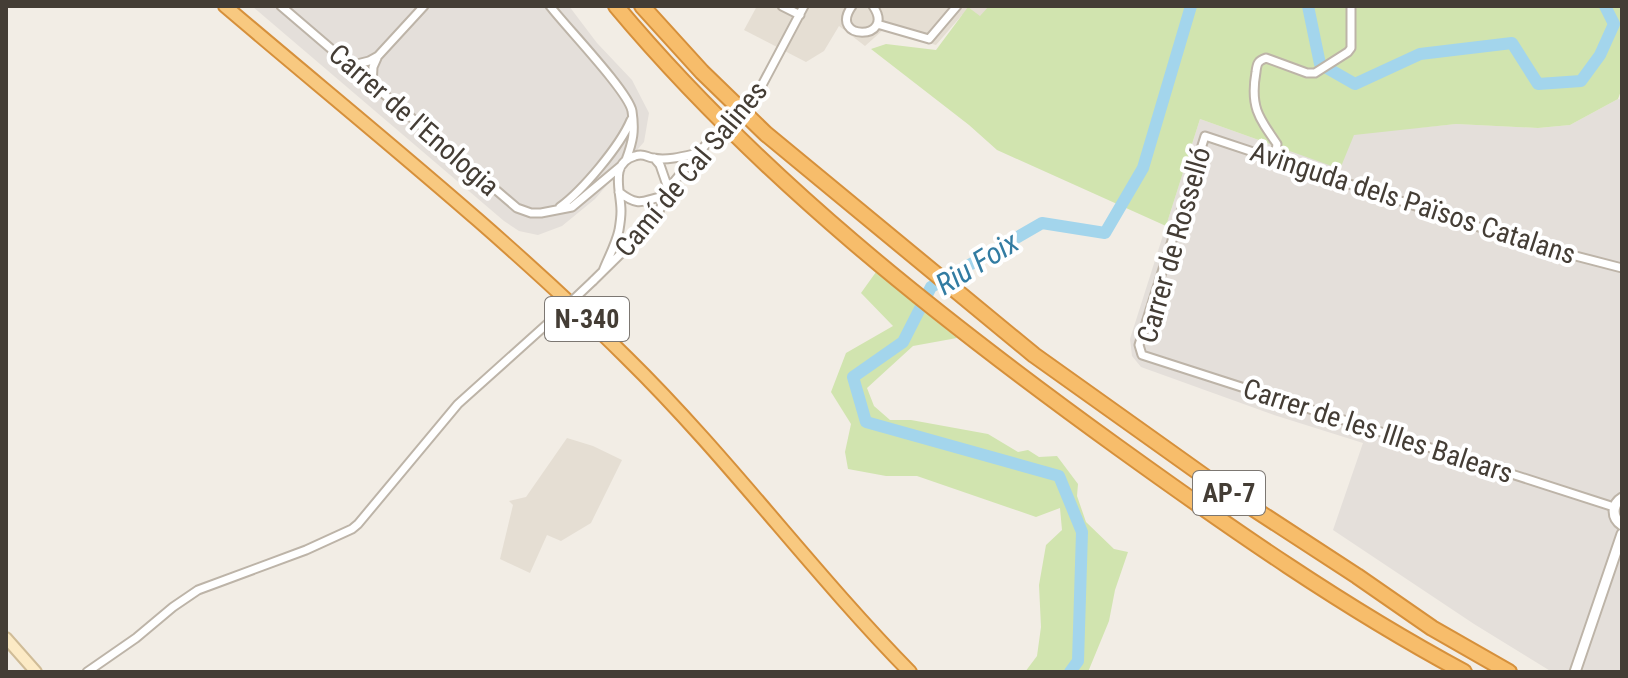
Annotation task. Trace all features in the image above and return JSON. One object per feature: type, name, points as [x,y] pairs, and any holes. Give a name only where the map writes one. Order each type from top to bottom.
[{"type":"highway","name":"N-340","points":[[225,6],[484,226],[628,358],[737,477],[868,629],[910,672]]},
{"type":"highway","name":"AP-7","points":[[616,6],[669,67],[834,227],[1025,380],[1188,497],[1351,606],[1464,672]]},
{"type":"highway","name":"AP-7","points":[[642,6],[766,134],[1034,355],[1208,479],[1432,628],[1509,672]]},
{"type":"main road","points":[[6,638],[36,672]]},
{"type":"street","name":"Carrer de l'Enologia","points":[[281,6],[517,208],[531,213],[555,209]]},
{"type":"street","points":[[372,86],[373,67],[378,56],[424,6]]},
{"type":"street","points":[[550,6],[629,104],[635,133],[618,176],[619,233],[603,271]]},
{"type":"street","points":[[782,6],[800,15]]},
{"type":"street","name":"Camí de Cal Salines","points":[[87,672],[198,590],[336,538],[358,524],[458,404],[556,316],[654,221],[677,176],[761,87],[804,6]]},
{"type":"street","points":[[852,6],[847,20],[853,30],[860,33],[867,33],[877,24],[878,17],[873,6]]},
{"type":"street","points":[[877,24],[929,39],[957,6]]},
{"type":"street","points":[[1275,159],[1277,144],[1254,108],[1257,63],[1266,58],[1307,73],[1327,67],[1351,48],[1351,6]]},
{"type":"street","points":[[349,66],[378,56]]},
{"type":"street","points":[[555,209],[571,198],[620,143],[631,120]]},
{"type":"street","name":"Avinguda dels Països Catalans","points":[[1205,136],[1533,245],[1622,268]]},
{"type":"street","name":"Carrer de Rosselló","points":[[1142,355],[1139,345],[1205,136]]},
{"type":"street","points":[[555,209],[572,207],[638,154],[654,158],[698,153]]},
{"type":"street","points":[[619,192],[644,203],[668,193],[660,165],[654,158]]},
{"type":"street","name":"Carrer de les Illes Balears","points":[[1142,355],[1614,507]]},
{"type":"street","points":[[1622,498],[1614,507],[1614,515],[1622,525]]},
{"type":"street","points":[[1575,672],[1622,534]]},
{"type":"shaded area","points":[[252,6],[569,6],[597,43],[632,80],[649,113],[644,142],[595,199],[562,226],[538,235],[519,231]]},
{"type":"shaded area","points":[[757,6],[1003,6],[989,24],[962,15],[936,45],[883,30],[865,46],[839,26],[824,51],[806,62],[744,30]]},
{"type":"shaded area","points":[[1618,99],[1622,100],[1622,672],[1552,672],[1333,530],[1363,443],[1141,367],[1132,356],[1130,339],[1200,119],[1284,149],[1293,124],[1416,128],[1456,124],[1538,128],[1570,125]]},
{"type":"shaded area","points":[[567,438],[622,460],[591,523],[561,541],[547,535],[530,573],[500,559],[513,505],[509,501],[526,497]]},
{"type":"green space","points":[[989,6],[1622,6],[1622,88],[1618,99],[1570,125],[1538,128],[1456,124],[1354,135],[1340,169],[1200,119],[1166,226],[997,150],[871,49],[886,44],[936,50],[968,7],[980,16]]},
{"type":"green space","points":[[876,272],[957,338],[913,346],[867,388],[874,406],[890,420],[911,420],[988,434],[1018,452],[1028,450],[1039,457],[1057,456],[1078,484],[1077,496],[1086,522],[1114,549],[1128,552],[1115,590],[1109,621],[1088,672],[1025,672],[1037,656],[1041,627],[1039,585],[1046,545],[1062,530],[1060,508],[1036,517],[917,476],[886,476],[848,469],[845,452],[851,424],[831,392],[846,353],[893,326],[861,293]]},
{"type":"waterway","name":"Riu Foix","points":[[1070,672],[1078,661],[1082,532],[1059,476],[866,422],[853,377],[903,342],[931,287],[1042,223],[1105,233],[1143,168],[1191,6]]},
{"type":"waterway","name":"Riu Foix","points":[[1308,6],[1320,64],[1355,84],[1420,54],[1512,43],[1538,84],[1581,81],[1600,55],[1614,24],[1605,6]]}]
